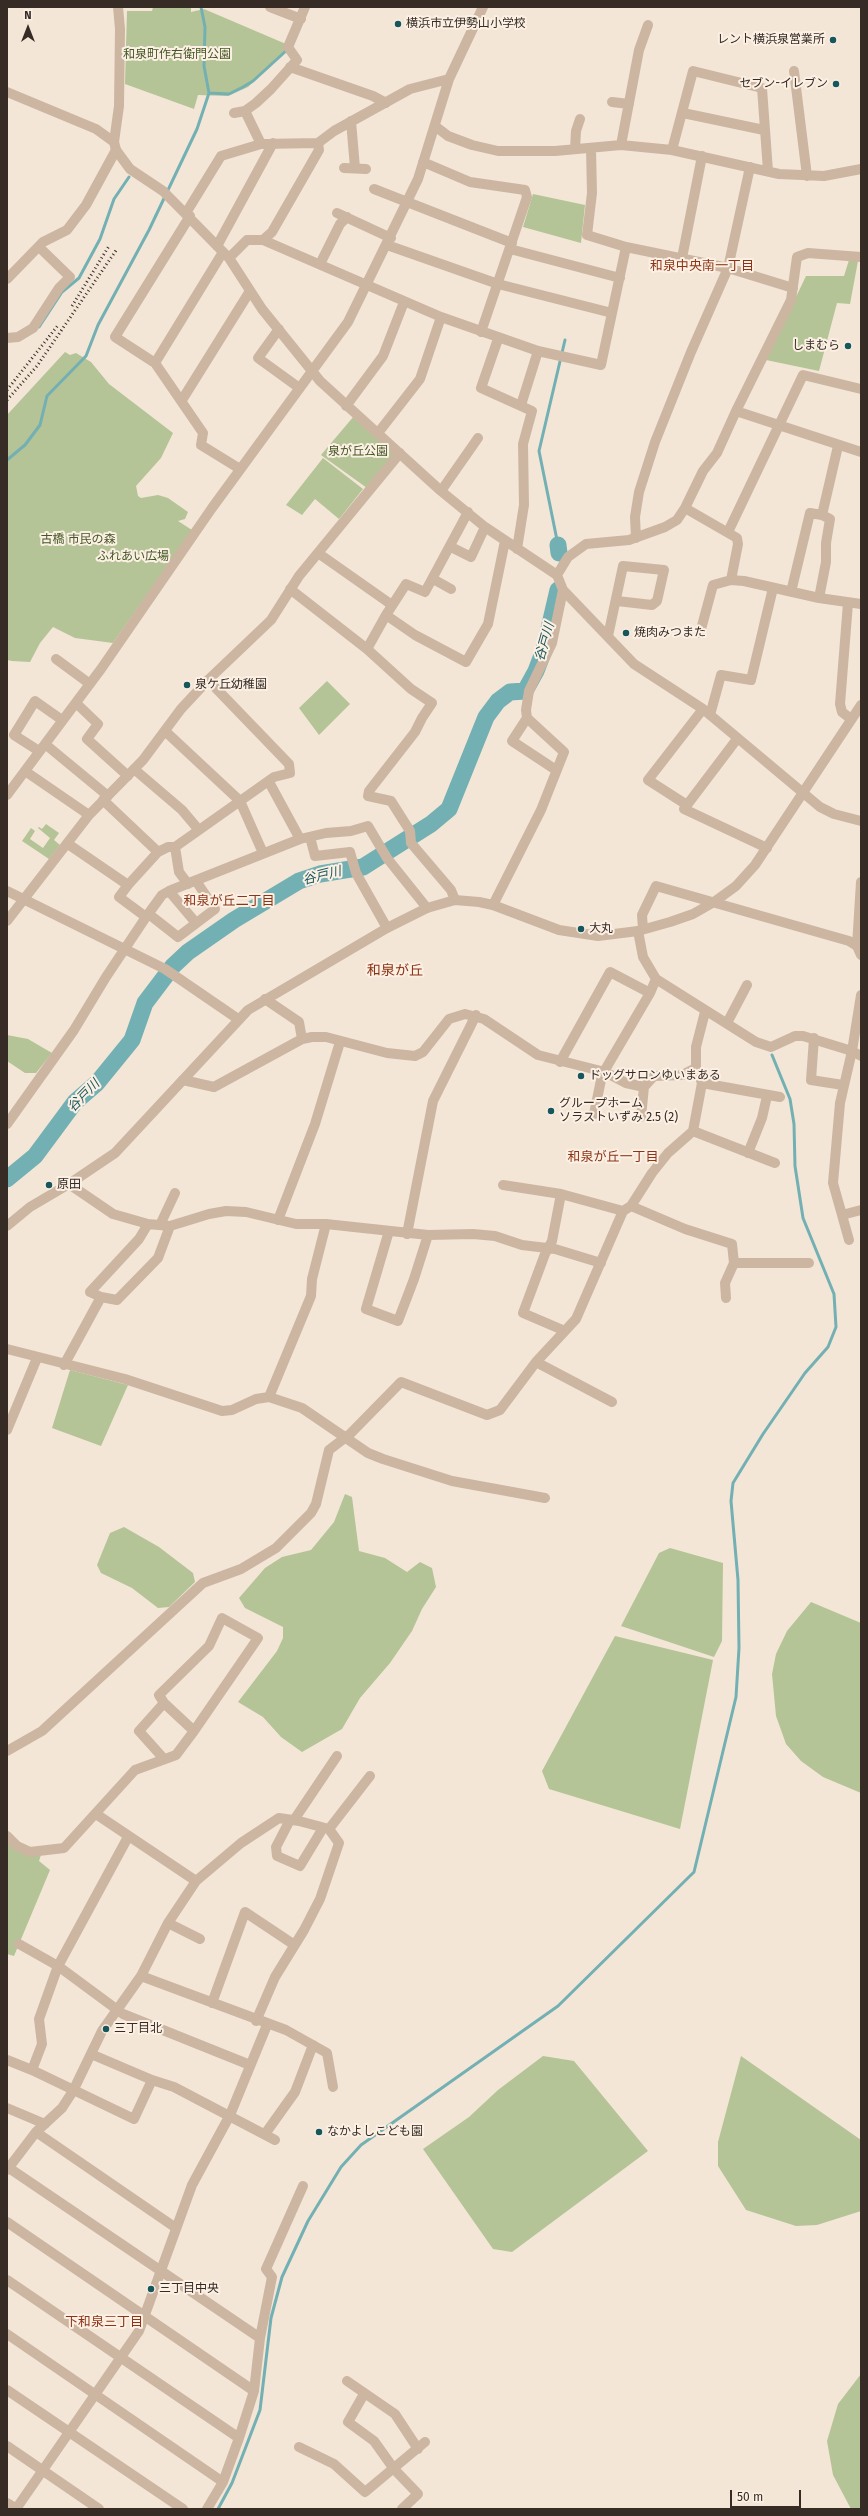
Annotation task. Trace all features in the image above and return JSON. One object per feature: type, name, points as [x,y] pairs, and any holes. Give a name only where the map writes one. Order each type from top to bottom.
[{"type":"street","points":[[7,279],[39,247],[67,230],[80,214],[115,146],[119,106],[120,29],[118,7]]},
{"type":"street","points":[[270,7],[300,19]]},
{"type":"street","points":[[234,113],[245,111],[271,89],[297,60],[288,47],[305,7]]},
{"type":"street","points":[[7,795],[90,684],[240,469],[256,450],[298,387],[311,370],[319,363],[348,322],[389,241],[406,203],[423,162],[449,79],[483,7]]},
{"type":"street","points":[[621,145],[639,50],[648,25]]},
{"type":"street","points":[[290,67],[373,96],[386,103]]},
{"type":"street","points":[[672,150],[693,71],[762,88],[768,171]]},
{"type":"street","points":[[794,71],[807,176]]},
{"type":"street","points":[[240,469],[202,445],[203,433],[182,400],[155,363],[115,337],[221,156],[261,144],[318,142],[410,89],[449,79]]},
{"type":"street","points":[[7,92],[96,129],[115,146],[130,169],[162,191],[188,214],[223,252],[250,291],[311,370],[346,406],[378,433],[441,491],[485,527],[556,575],[563,590],[634,664],[707,712],[802,793],[827,811],[861,821]]},
{"type":"street","points":[[612,102],[629,104]]},
{"type":"street","points":[[245,111],[261,144]]},
{"type":"street","points":[[683,112],[764,130]]},
{"type":"street","points":[[575,149],[576,131],[580,119]]},
{"type":"street","points":[[344,168],[360,169],[351,122]]},
{"type":"street","points":[[435,126],[454,138],[498,151],[591,149],[621,145],[672,150],[779,174],[824,176],[861,169]]},
{"type":"street","points":[[263,240],[272,232],[319,150],[318,142]]},
{"type":"street","points":[[155,363],[223,252],[273,144]]},
{"type":"street","points":[[591,149],[592,193],[587,235],[626,247],[728,268],[793,288]]},
{"type":"street","points":[[682,258],[702,156]]},
{"type":"street","points":[[423,162],[470,182],[525,190],[528,197],[481,332]]},
{"type":"street","points":[[636,538],[635,517],[639,492],[655,442],[691,352],[728,268],[750,168]]},
{"type":"street","points":[[374,189],[511,246],[620,278]]},
{"type":"street","points":[[337,213],[347,217],[389,241],[498,284],[612,313]]},
{"type":"street","points":[[320,264],[340,224],[347,217]]},
{"type":"street","points":[[223,252],[247,240],[263,240],[368,284],[441,318],[498,339],[538,351],[601,365],[626,247]]},
{"type":"street","points":[[7,338],[18,337],[33,328],[59,288],[70,277],[39,247]]},
{"type":"street","points":[[556,575],[568,557],[586,544],[623,542],[674,522],[685,508],[703,471],[717,454],[736,411],[791,300],[795,259],[800,254],[808,253],[861,257]]},
{"type":"street","points":[[182,400],[250,291]]},
{"type":"street","points":[[346,406],[383,356],[404,302]]},
{"type":"street","points":[[378,433],[420,379],[441,318]]},
{"type":"street","points":[[279,329],[258,358],[298,387]]},
{"type":"street","points":[[498,339],[481,388],[532,411],[523,444],[524,504],[516,549]]},
{"type":"street","points":[[520,405],[538,351]]},
{"type":"street","points":[[728,532],[780,427],[803,375],[861,389]]},
{"type":"street","points":[[736,411],[780,427],[861,452]]},
{"type":"street","points":[[441,491],[478,438]]},
{"type":"street","points":[[822,515],[838,446]]},
{"type":"street","points":[[7,921],[89,815],[132,773],[165,730],[208,680],[271,620],[290,589],[400,453]]},
{"type":"street","points":[[685,508],[728,532],[738,541],[731,580]]},
{"type":"street","points":[[367,649],[392,605],[406,584],[425,592],[451,547],[468,512]]},
{"type":"street","points":[[791,592],[810,513],[822,515],[830,519],[826,544],[826,562],[819,598]]},
{"type":"street","points":[[451,547],[471,557],[485,527]]},
{"type":"street","points":[[386,615],[415,635],[466,662],[488,624],[505,541]]},
{"type":"street","points":[[318,553],[392,605]]},
{"type":"street","points":[[608,636],[617,601],[623,566],[664,570],[658,601],[652,605],[617,601]]},
{"type":"street","points":[[433,579],[452,589]]},
{"type":"street","points":[[700,634],[713,585],[731,580],[819,598],[861,604]]},
{"type":"street","points":[[687,805],[648,780],[707,712],[721,675],[751,680],[774,588]]},
{"type":"street","points":[[290,589],[367,649],[411,689],[432,703],[422,718],[416,732],[369,791],[368,796],[391,801],[410,831],[411,843],[451,890],[455,900]]},
{"type":"street","points":[[556,770],[512,741],[527,718],[529,691],[552,643],[563,590]]},
{"type":"street","points":[[848,603],[840,704],[842,712],[851,719]]},
{"type":"street","points":[[56,659],[90,684]]},
{"type":"street","points":[[175,847],[179,872],[192,883],[215,909],[178,937],[119,896],[158,852],[168,847],[175,847],[198,828],[269,782],[274,777],[290,773],[289,764],[208,680]]},
{"type":"street","points":[[62,720],[35,701],[14,735],[42,748],[105,798],[158,852]]},
{"type":"street","points":[[76,703],[98,724],[87,739],[182,810],[198,828]]},
{"type":"street","points":[[7,1226],[30,1207],[69,1184],[115,1153],[238,1019],[264,999],[386,928],[426,908],[455,900],[493,905],[574,934],[598,936],[641,930],[693,914],[714,902],[745,877],[861,705]]},
{"type":"street","points":[[493,905],[541,810],[564,752],[527,718]]},
{"type":"street","points":[[165,730],[240,801],[263,853]]},
{"type":"street","points":[[737,739],[684,809],[766,848]]},
{"type":"street","points":[[25,771],[89,815]]},
{"type":"street","points":[[269,782],[315,856],[350,852],[355,870],[386,928]]},
{"type":"street","points":[[7,1124],[74,1030],[106,977],[126,951],[148,916],[162,896],[169,891],[192,883],[263,853],[305,838],[351,831],[368,826],[385,855],[426,908]]},
{"type":"street","points":[[68,844],[128,885]]},
{"type":"street","points":[[859,951],[861,882]]},
{"type":"street","points":[[859,951],[849,940],[656,886],[642,915],[641,930],[643,958],[656,979],[705,1012],[766,1047],[796,1036],[814,1038],[852,1051],[861,1056]]},
{"type":"street","points":[[7,891],[165,969],[238,1019]]},
{"type":"street","points":[[169,891],[196,923]]},
{"type":"street","points":[[560,1062],[610,972],[650,993]]},
{"type":"street","points":[[594,1114],[602,1075],[650,993],[656,979]]},
{"type":"street","points":[[726,1023],[747,984]]},
{"type":"street","points":[[849,1240],[833,1183],[840,1103],[852,1051],[861,995]]},
{"type":"street","points":[[264,999],[299,1022],[302,1039]]},
{"type":"street","points":[[7,1751],[42,1731],[203,1583],[241,1569],[276,1548],[313,1508],[327,1455],[344,1437],[350,1434],[401,1382],[487,1415],[494,1414],[518,1387],[536,1362],[576,1319],[627,1209],[668,1153],[693,1131],[702,1083],[696,1068],[696,1047],[705,1012]]},
{"type":"street","points":[[183,1080],[214,1087],[302,1039],[326,1037],[340,1042],[387,1053],[415,1056],[423,1052],[449,1019],[461,1014],[476,1015],[538,1055],[560,1062],[605,1072],[626,1083],[644,1087]]},
{"type":"street","points":[[407,1234],[433,1101],[476,1015]]},
{"type":"street","points":[[814,1038],[811,1080],[843,1086]]},
{"type":"street","points":[[278,1220],[315,1124],[340,1042]]},
{"type":"street","points":[[641,1117],[644,1087],[654,1076],[682,1075],[696,1068]]},
{"type":"street","points":[[702,1083],[767,1096],[780,1097]]},
{"type":"street","points":[[748,1153],[762,1118],[767,1096]]},
{"type":"street","points":[[693,1131],[775,1163]]},
{"type":"street","points":[[69,1184],[113,1214],[148,1224],[170,1226],[226,1211],[246,1212],[296,1224],[326,1224],[428,1236],[473,1234],[496,1236],[522,1245],[550,1248],[601,1263]]},
{"type":"street","points":[[502,1185],[561,1194],[627,1209],[732,1244],[734,1263],[725,1283],[726,1298]]},
{"type":"street","points":[[160,1225],[175,1193]]},
{"type":"street","points":[[561,1194],[550,1248],[545,1254],[523,1313],[565,1331]]},
{"type":"street","points":[[842,1215],[861,1210]]},
{"type":"street","points":[[148,1224],[139,1239],[90,1292],[101,1297],[117,1300],[158,1258],[170,1226]]},
{"type":"street","points":[[269,1397],[311,1296],[312,1279],[326,1224]]},
{"type":"street","points":[[389,1231],[366,1309],[398,1321],[428,1236]]},
{"type":"street","points":[[734,1263],[809,1263]]},
{"type":"street","points":[[64,1365],[101,1297]]},
{"type":"street","points":[[7,1349],[36,1358],[125,1380],[222,1411],[232,1410],[256,1398],[269,1397],[302,1408],[368,1453],[452,1481],[545,1498]]},
{"type":"street","points":[[7,1430],[36,1358]]},
{"type":"street","points":[[536,1362],[612,1402]]},
{"type":"street","points":[[7,1836],[18,1846],[30,1852],[64,1848],[135,1770],[176,1756],[194,1731],[258,1638],[222,1618],[209,1646],[159,1695],[164,1703],[194,1731]]},
{"type":"street","points":[[164,1703],[139,1731],[164,1759]]},
{"type":"street","points":[[337,1756],[292,1820],[276,1847],[278,1856],[300,1866],[326,1828],[370,1776]]},
{"type":"street","points":[[96,1814],[196,1882]]},
{"type":"street","points":[[256,2021],[275,1977],[293,1944],[304,1930],[320,1899],[339,1843],[326,1828],[279,1818],[259,1831],[196,1882],[168,1923],[141,1976],[116,2008],[102,2031],[73,2091],[62,2108],[11,2156],[8,2169],[260,2338]]},
{"type":"street","points":[[32,2070],[42,2044],[39,2019],[58,1966],[128,1836]]},
{"type":"street","points":[[212,2003],[245,1912],[293,1944]]},
{"type":"street","points":[[168,1923],[200,1939]]},
{"type":"street","points":[[19,1944],[58,1966],[64,1972],[123,2014],[250,2065]]},
{"type":"street","points":[[141,1976],[256,2021],[286,2030],[327,2053],[333,2087]]},
{"type":"street","points":[[7,2502],[16,2509],[139,2331],[192,2185],[230,2115],[267,2025]]},
{"type":"street","points":[[265,2134],[295,2092],[313,2045]]},
{"type":"street","points":[[91,2054],[152,2080],[174,2087],[230,2115],[275,2140]]},
{"type":"street","points":[[7,2060],[32,2070],[134,2119],[152,2080]]},
{"type":"street","points":[[7,2108],[45,2124]]},
{"type":"street","points":[[36,2132],[176,2228]]},
{"type":"street","points":[[207,2509],[223,2482],[254,2391],[260,2338],[272,2277],[266,2269],[303,2186]]},
{"type":"street","points":[[7,2222],[254,2391]]},
{"type":"street","points":[[7,2280],[239,2438]]},
{"type":"street","points":[[7,2334],[223,2482]]},
{"type":"street","points":[[299,2447],[334,2464],[365,2492],[421,2445],[395,2414],[347,2381]]},
{"type":"street","points":[[7,2390],[68,2433],[183,2509]]},
{"type":"street","points":[[364,2394],[348,2422],[374,2441],[394,2468],[418,2494],[402,2509]]},
{"type":"street","points":[[7,2446],[99,2509]]},
{"type":"green space","name":"和泉町作右衛門公園","points":[[153,7],[191,7],[191,12],[204,9],[286,44],[288,50],[248,87],[228,96],[198,95],[194,109],[125,84],[127,11],[152,11]]},
{"type":"green space","points":[[533,194],[585,205],[581,243],[523,227]]},
{"type":"green space","points":[[849,260],[858,261],[850,304],[837,303],[819,371],[766,360],[806,276],[844,276]]},
{"type":"green space","name":"古橋 市民の森","points":[[65,352],[70,355],[76,353],[91,362],[109,384],[173,433],[161,458],[136,486],[138,496],[141,498],[158,495],[168,498],[188,512],[185,519],[178,521],[192,530],[113,643],[75,638],[53,627],[40,643],[30,662],[12,661],[7,660],[7,415]]},
{"type":"green space","name":"泉が丘公園","points":[[354,416],[396,453],[367,488],[321,455]]},
{"type":"green space","points":[[323,458],[363,489],[339,519],[315,499],[302,515],[286,505]]},
{"type":"green space","points":[[327,681],[350,704],[319,735],[299,708]]},
{"type":"green space","points":[[46,824],[59,833],[54,840],[60,845],[49,859],[22,841],[31,828],[35,831],[30,839],[43,848],[50,838],[38,828],[39,827],[42,829]]},
{"type":"green space","points":[[7,1035],[28,1039],[52,1053],[36,1073],[25,1073],[7,1061]]},
{"type":"green space","points":[[70,1370],[128,1385],[101,1446],[52,1428]]},
{"type":"green space","points":[[345,1494],[352,1497],[359,1551],[385,1558],[407,1572],[420,1562],[432,1568],[436,1587],[422,1609],[412,1631],[390,1663],[360,1698],[342,1729],[302,1752],[281,1737],[263,1717],[238,1702],[277,1651],[283,1638],[283,1627],[245,1608],[239,1598],[265,1568],[282,1557],[311,1550],[334,1522]]},
{"type":"green space","points":[[124,1527],[159,1547],[193,1573],[195,1582],[169,1607],[158,1608],[132,1588],[101,1573],[97,1565],[110,1533]]},
{"type":"green space","points":[[670,1548],[723,1563],[722,1641],[714,1657],[621,1626],[659,1553]]},
{"type":"green space","points":[[811,1602],[861,1623],[861,1793],[823,1777],[801,1761],[786,1744],[776,1716],[772,1674],[776,1654],[787,1631]]},
{"type":"green space","points":[[615,1636],[713,1660],[680,1829],[549,1789],[542,1771]]},
{"type":"green space","points":[[7,1840],[41,1855],[39,1861],[50,1870],[14,1956],[7,1954]]},
{"type":"green space","points":[[543,2056],[574,2061],[648,2151],[512,2252],[493,2249],[423,2149],[469,2117],[498,2090]]},
{"type":"green space","points":[[741,2056],[861,2140],[861,2211],[817,2225],[796,2226],[746,2210],[718,2166],[718,2142]]},
{"type":"green space","points":[[861,2374],[861,2509],[851,2509],[833,2475],[827,2441],[838,2404]]},
{"type":"waterway","points":[[7,460],[25,445],[40,425],[47,396],[86,356],[98,325],[149,230],[197,129],[209,93],[204,66],[205,27],[201,7]]},
{"type":"waterway","points":[[209,93],[229,94],[243,87],[253,81],[287,50]]},
{"type":"waterway","points":[[39,327],[62,292],[79,278],[100,239],[114,199],[129,177]]},
{"type":"waterway","points":[[558,545],[539,451],[565,340]]},
{"type":"waterway","name":"谷戸川","points":[[558,545],[559,553]]},
{"type":"waterway","name":"谷戸川","points":[[7,1179],[35,1156],[75,1102],[97,1083],[132,1040],[145,1003],[173,966],[188,952],[234,920],[299,881],[320,874],[363,867],[431,824],[449,809],[486,717],[498,701],[510,692],[525,691],[536,671],[544,650],[558,590]]},
{"type":"waterway","points":[[218,2509],[232,2483],[260,2410],[271,2318],[282,2277],[308,2221],[341,2167],[361,2145],[558,2006],[694,1872],[736,1697],[739,1648],[738,1580],[731,1501],[733,1483],[763,1434],[805,1373],[828,1347],[836,1327],[834,1294],[803,1218],[795,1166],[794,1124],[790,1099],[772,1055]]},
{"type":"railway","points":[[72,306],[109,246]]},
{"type":"railway","points":[[7,400],[37,366],[117,249]]},
{"type":"railway","points":[[7,390],[59,324]]},
{"type":"place","name":"横浜市立伊勢山小学校","points":[[398,24]]},
{"type":"place","name":"レント横浜泉営業所","points":[[833,40]]},
{"type":"place","name":"セブン-イレブン","points":[[836,84]]},
{"type":"place","name":"しまむら","points":[[848,346]]},
{"type":"place","name":"焼肉みつまた","points":[[626,633]]},
{"type":"place","name":"泉ケ丘幼稚園","points":[[187,685]]},
{"type":"place","name":"大丸","points":[[581,929]]},
{"type":"place","name":"ドッグサロンゆいまある","points":[[581,1076]]},
{"type":"place","name":"グループホーム ソラストいずみ 2.5 (2)","points":[[551,1111]]},
{"type":"place","name":"原田","points":[[49,1185]]},
{"type":"place","name":"三丁目北","points":[[106,2029]]},
{"type":"place","name":"なかよしこども園","points":[[319,2132]]},
{"type":"place","name":"三丁目中央","points":[[151,2289]]},
{"type":"district","name":"和泉中央南一丁目","points":[[702,266]]},
{"type":"district","name":"和泉が丘二丁目","points":[[229,901]]},
{"type":"district","name":"和泉が丘","points":[[395,971]]},
{"type":"district","name":"和泉が丘一丁目","points":[[613,1157]]},
{"type":"district","name":"下和泉三丁目","points":[[104,2322]]},
{"type":"park label","name":"ふれあい広場","points":[[133,557]]}]
